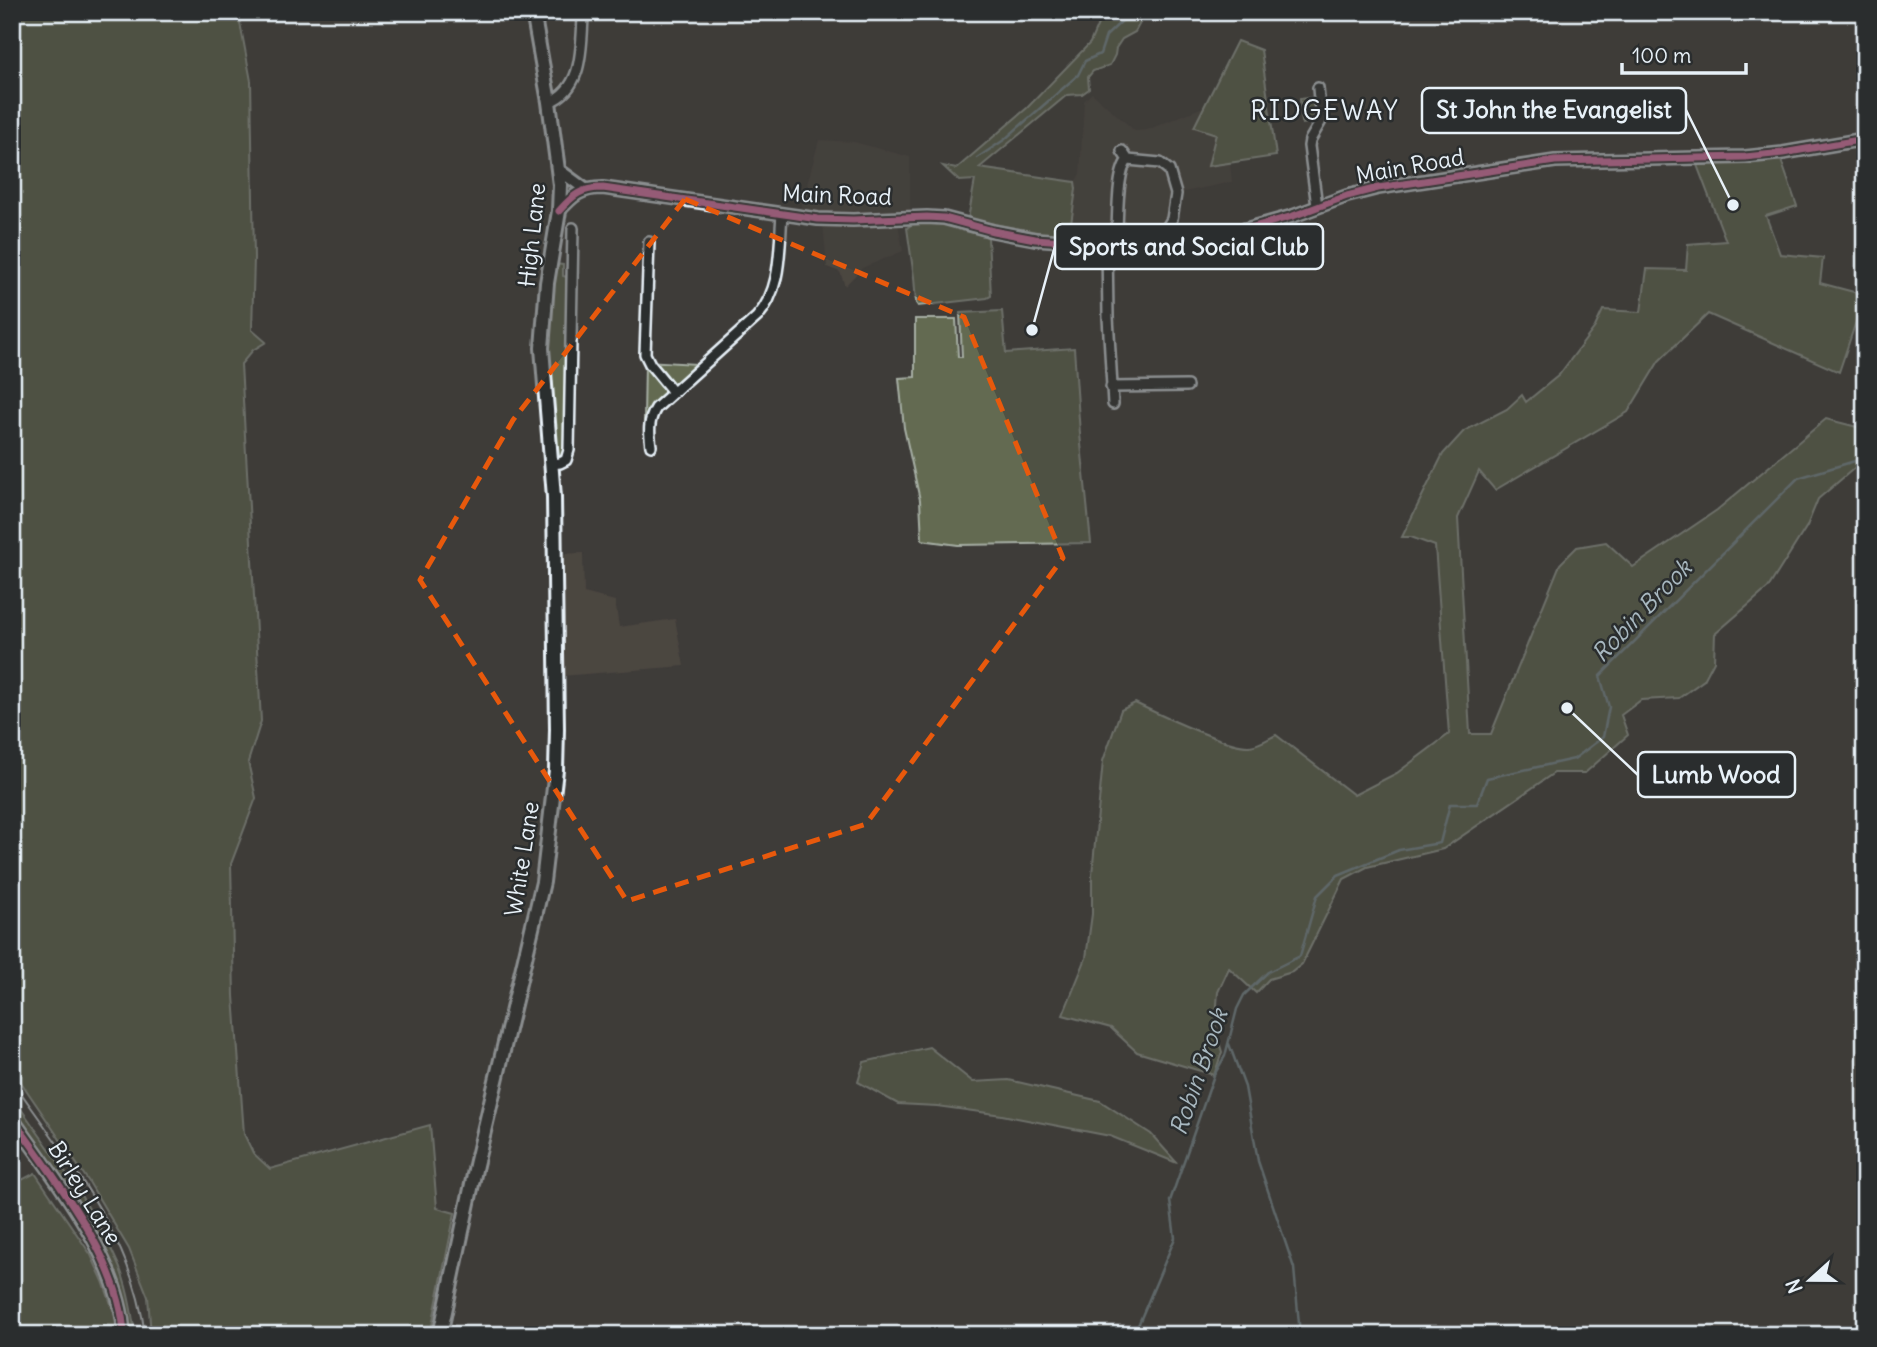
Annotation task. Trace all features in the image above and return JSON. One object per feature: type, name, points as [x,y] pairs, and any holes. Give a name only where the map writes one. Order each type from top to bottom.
[{"type":"main road","name":"High Lane","points":[[533,12],[559,170],[559,211],[547,283],[542,348],[543,381]]},
{"type":"main road","name":"White Lane","points":[[440,1335],[476,1165],[543,882],[554,793],[557,729],[554,497],[543,381]]},
{"type":"street","points":[[549,102],[563,94],[580,65],[583,18]]},
{"type":"street","points":[[1317,206],[1309,146],[1321,121],[1318,88]]},
{"type":"street","name":"Main Road","points":[[585,189],[603,188],[818,219],[944,218],[1035,239],[1157,244],[1239,231],[1378,188],[1555,161],[1727,158],[1783,153],[1865,139]]},
{"type":"street","points":[[1122,150],[1128,160]]},
{"type":"street","points":[[1117,230],[1123,164],[1128,160],[1160,163],[1169,170],[1175,194],[1172,219],[1157,244]]},
{"type":"street","points":[[559,170],[585,189],[559,211]]},
{"type":"street","points":[[651,446],[651,415],[661,401],[757,317],[769,302],[774,292],[782,214]]},
{"type":"street","points":[[551,464],[566,460],[569,450],[573,228]]},
{"type":"street","points":[[649,242],[645,354],[650,365],[673,392]]},
{"type":"street","points":[[1107,244],[1113,404]]},
{"type":"street","points":[[1111,387],[1187,386]]},
{"type":"street","name":"Birley Lane","points":[[12,1118],[75,1209],[93,1240],[116,1293],[124,1335]]},
{"type":"highlighted area","points":[[685,199],[964,317],[1063,558],[866,824],[627,901],[420,580],[513,420]]},
{"type":"shaded area","points":[[1092,93],[1135,131],[1147,130],[1203,107],[1194,126],[1216,134],[1209,166],[1230,163],[1232,182],[1184,192],[1178,212],[1181,237],[1069,238],[1075,182],[1080,174],[1084,101]]},
{"type":"shaded area","points":[[819,140],[854,142],[910,157],[910,212],[896,213],[903,251],[862,268],[845,286],[840,272],[827,267],[822,212],[800,211]]},
{"type":"shaded area","points":[[583,553],[584,593],[615,601],[619,627],[675,619],[684,666],[561,676],[558,554]]},
{"type":"green space","points":[[12,12],[238,12],[251,81],[254,258],[252,330],[266,342],[253,350],[241,364],[261,721],[248,762],[256,798],[231,864],[234,996],[244,1134],[253,1153],[270,1169],[430,1125],[437,1208],[455,1213],[430,1335],[151,1335],[148,1297],[129,1249],[89,1182],[12,1069]]},
{"type":"green space","points":[[1103,12],[1146,12],[1135,32],[1122,39],[1110,65],[1093,71],[1088,77],[1089,89],[1082,94],[1067,95],[979,168],[1075,182],[1069,238],[968,219],[975,180],[959,181],[943,166],[956,169],[1027,108],[1090,43]]},
{"type":"green space","points":[[1237,41],[1261,50],[1276,156],[1208,166],[1216,134],[1194,127]]},
{"type":"green space","points":[[1316,97],[1317,121],[1302,124],[1300,99]]},
{"type":"green space","points":[[1781,160],[1797,206],[1766,216],[1780,254],[1823,258],[1820,283],[1865,295],[1839,372],[1708,314],[1659,361],[1628,412],[1495,490],[1479,471],[1458,518],[1470,734],[1491,734],[1560,564],[1577,547],[1606,542],[1633,567],[1717,510],[1826,419],[1861,428],[1865,431],[1865,459],[1818,499],[1807,526],[1768,588],[1715,634],[1714,661],[1704,680],[1679,698],[1641,700],[1621,715],[1628,735],[1585,773],[1554,773],[1443,849],[1367,867],[1344,879],[1302,964],[1292,972],[1269,979],[1256,993],[1229,968],[1218,992],[1215,1030],[1222,1052],[1214,1075],[1137,1052],[1111,1028],[1063,1015],[1086,958],[1092,914],[1092,874],[1103,761],[1121,710],[1135,703],[1193,729],[1240,745],[1250,746],[1276,735],[1354,795],[1397,773],[1449,734],[1435,546],[1411,537],[1402,537],[1443,454],[1464,431],[1507,409],[1522,395],[1526,402],[1559,375],[1595,327],[1603,310],[1641,312],[1647,269],[1686,270],[1688,244],[1726,241],[1697,165]]},
{"type":"green space","points":[[940,222],[988,237],[991,296],[918,306],[907,228],[912,224]]},
{"type":"green space","points":[[554,264],[563,265],[563,276],[567,277],[566,451],[560,459],[555,457],[549,364]]},
{"type":"green space","points":[[1002,311],[1006,353],[1074,348],[1091,543],[958,545],[922,540],[920,500],[904,428],[899,378],[915,377],[915,319],[956,319],[958,357],[962,357],[960,313]]},
{"type":"green space","points":[[645,361],[698,364],[651,409],[644,420]]},
{"type":"green space","points":[[929,1047],[973,1082],[1009,1080],[1100,1101],[1151,1134],[1177,1163],[1110,1136],[1002,1115],[937,1106],[898,1104],[858,1082],[864,1062]]},
{"type":"green space","points":[[12,1096],[97,1221],[125,1283],[135,1335],[128,1335],[126,1316],[55,1171],[12,1110]]},
{"type":"green space","points":[[35,1173],[91,1255],[118,1324],[117,1335],[12,1335],[12,1185]]},
{"type":"waterway","points":[[977,158],[1004,140],[1078,75],[1085,61],[1100,54],[1106,36],[1128,12]]},
{"type":"waterway","name":"Robin Brook","points":[[1134,1335],[1175,1238],[1170,1201],[1214,1075],[1225,1056],[1237,1009],[1244,995],[1268,972],[1300,956],[1317,896],[1338,875],[1399,850],[1440,843],[1450,804],[1477,804],[1487,778],[1574,759],[1603,737],[1609,707],[1600,676],[1798,478],[1865,458]]},
{"type":"waterway","points":[[1229,1044],[1245,1087],[1258,1161],[1294,1268],[1300,1335]]},
{"type":"tram line","points":[[12,1080],[95,1200],[112,1232],[138,1299],[145,1335]]},
{"type":"cycle path","points":[[559,211],[578,194],[589,189],[603,188],[818,219],[944,218],[1035,239],[1157,244],[1239,231],[1378,188],[1555,161],[1745,157],[1865,139]]},
{"type":"cycle path","points":[[12,1118],[65,1193],[98,1249],[120,1307],[124,1335]]},
{"type":"place","name":"St John the Evangelist","points":[[1733,205]]},
{"type":"place","name":"Sports and Social Club","points":[[1032,330]]},
{"type":"place","name":"Lumb Wood","points":[[1567,708]]},
{"type":"district","name":"RIDGEWAY","points":[[1325,111]]}]
